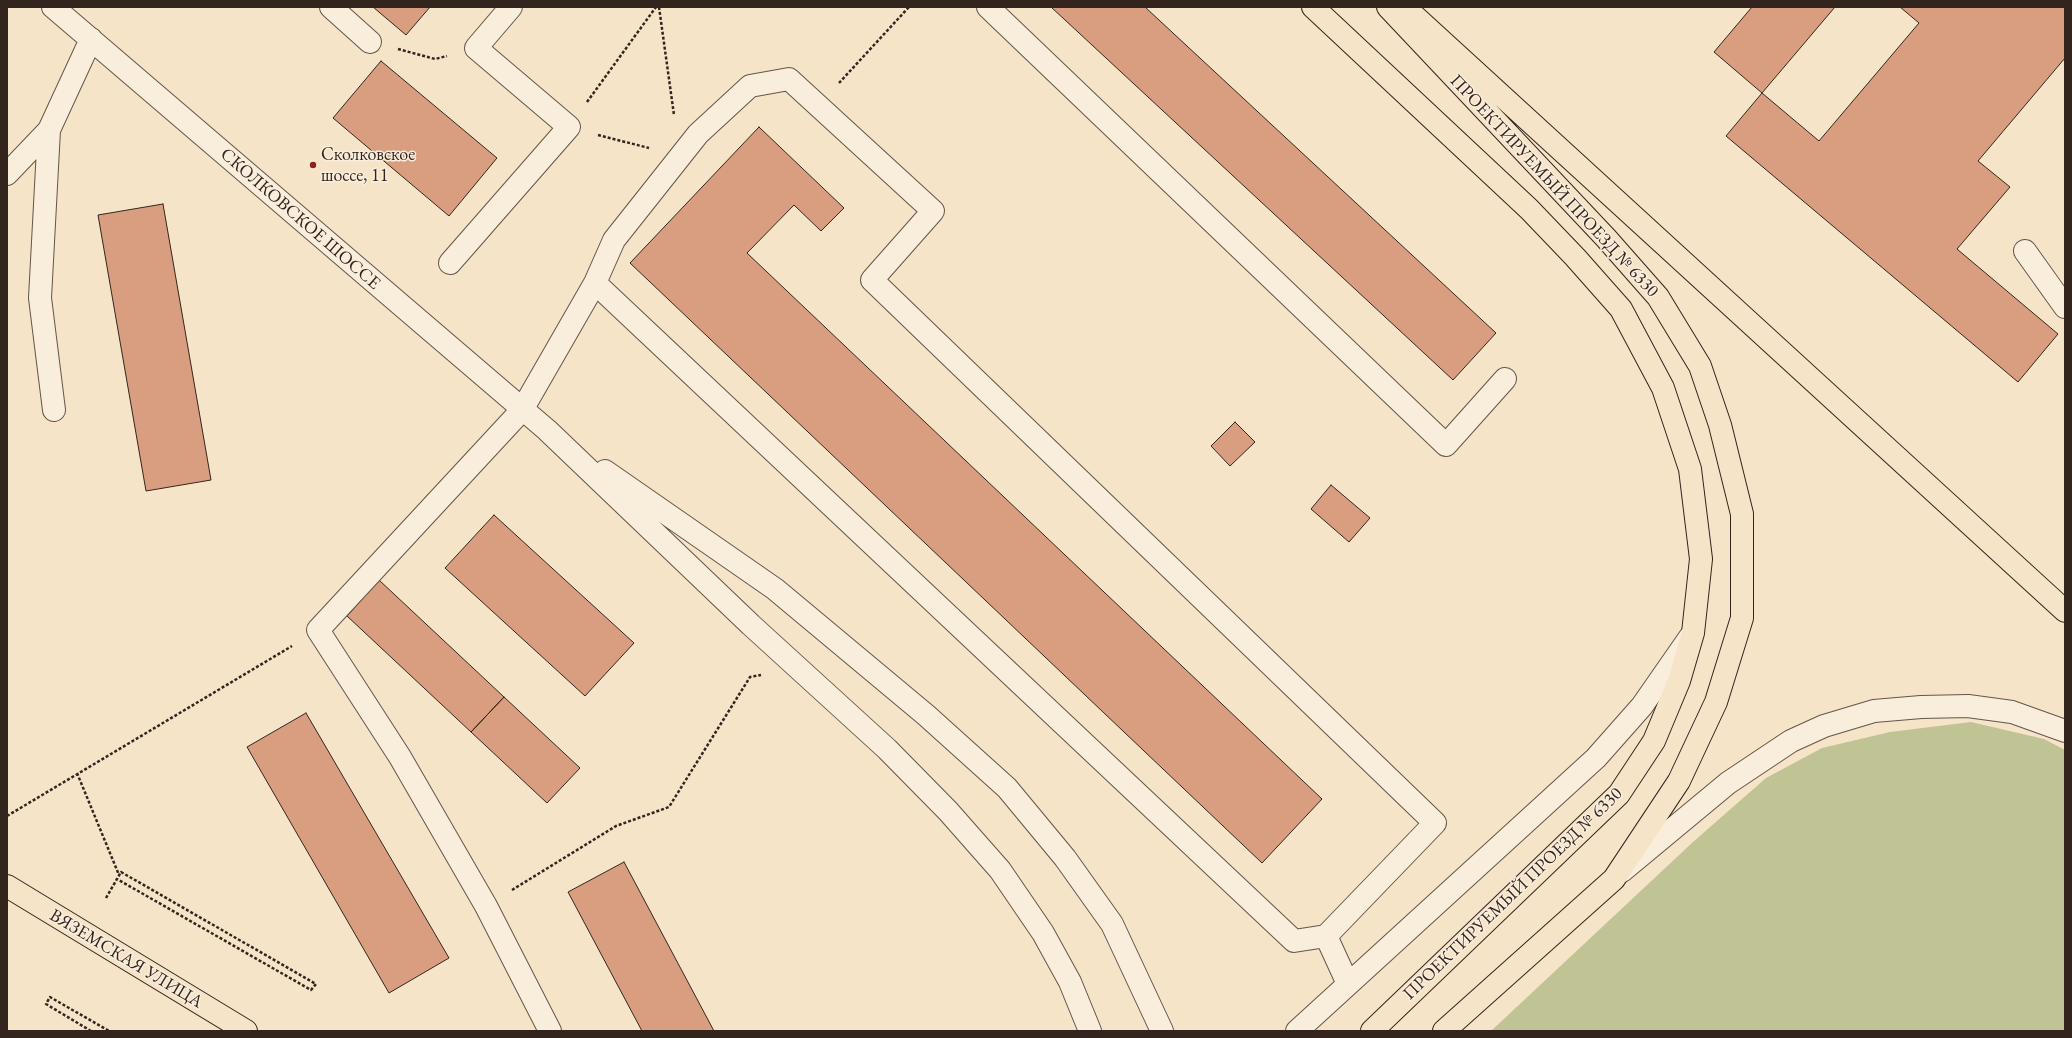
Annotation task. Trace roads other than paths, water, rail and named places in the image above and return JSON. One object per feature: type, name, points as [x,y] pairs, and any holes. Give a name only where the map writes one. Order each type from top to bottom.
[{"type":"main road","name":"ПРОЕКТИРУЕМЫЙ ПРОЕЗД № 6330","points":[[1314,7],[1460,146],[1529,209],[1575,257],[1620,309],[1663,388],[1690,469],[1701,559],[1693,633],[1679,681],[1654,741],[1619,794],[1372,1031]]},
{"type":"main road","name":"ПРОЕКТИРУЕМЫЙ ПРОЕЗД № 6330","points":[[1402,8],[1658,297],[1700,366],[1720,425],[1742,514],[1742,618],[1716,702],[1679,781],[1614,878],[1444,1031]]},
{"type":"main road","points":[[1402,8],[2065,611]]},
{"type":"main road","name":"ВЯЗЕМСКАЯ УЛИЦА","points":[[7,886],[246,1031]]},
{"type":"street","name":"СКОЛКОВСКОЕ ШОССЕ","points":[[53,7],[547,430]]},
{"type":"street","points":[[331,7],[370,42]]},
{"type":"street","points":[[450,263],[569,127],[476,48],[511,7]]},
{"type":"street","points":[[988,7],[1446,445],[1505,379]]},
{"type":"street","points":[[7,174],[49,130],[91,40]]},
{"type":"street","points":[[550,1031],[486,906],[400,757],[318,630],[522,410],[595,283],[614,240],[698,134],[750,86],[789,79],[933,211],[872,280],[1435,823],[1326,936],[1294,941],[595,283]]},
{"type":"street","points":[[49,130],[40,298],[54,410]]},
{"type":"street","points":[[2025,250],[2065,307]]},
{"type":"street","points":[[547,430],[797,667],[887,749],[948,811],[995,864],[1043,933],[1070,982],[1090,1031]]},
{"type":"street","points":[[547,430],[775,590],[926,715],[1007,788],[1065,858],[1112,924],[1162,1031]]},
{"type":"street","points":[[1297,1031],[1596,758],[1642,706],[1693,633]]},
{"type":"street","points":[[1614,878],[1728,783],[1791,741],[1824,726],[1874,712],[1921,707],[1968,706],[2012,712],[2065,731]]},
{"type":"street","points":[[1326,936],[1348,984]]},
{"type":"place","name":"Сколковское шоссе, 11","points":[[313,165]]}]
